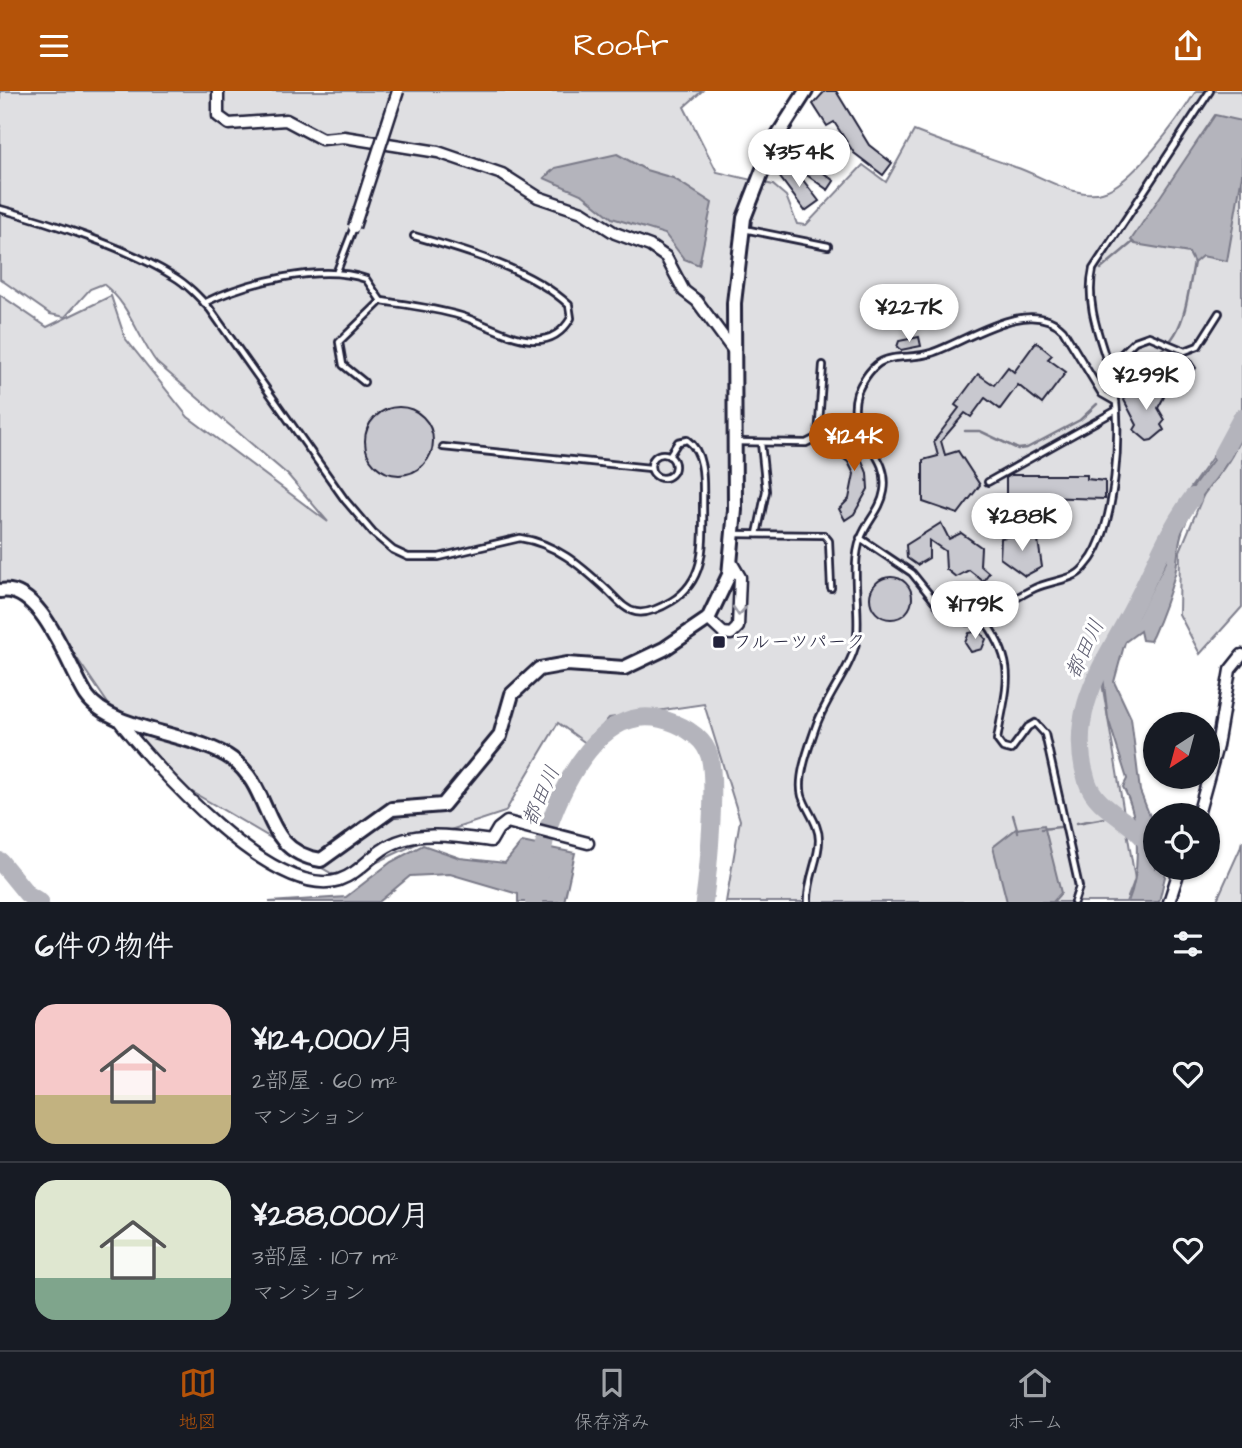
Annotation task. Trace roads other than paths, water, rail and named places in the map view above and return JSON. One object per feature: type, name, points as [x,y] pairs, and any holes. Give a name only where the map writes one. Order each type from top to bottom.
[{"type":"street","points":[[218,91],[218,116],[229,124],[286,120],[322,139],[358,138],[466,159],[502,174],[538,197],[582,212],[615,233],[650,246],[666,257],[684,291],[697,301],[733,350]]},
{"type":"street","points":[[354,227],[398,91]]},
{"type":"street","points":[[0,591],[27,599],[48,621],[88,698],[114,716],[230,757],[253,777],[285,845],[302,857],[321,860],[392,809],[443,805],[464,776],[483,761],[500,736],[512,694],[538,669],[568,664],[624,668],[664,649],[708,619],[729,575],[733,534],[736,442],[734,303],[743,229],[755,182],[774,141],[806,91]]},
{"type":"street","points":[[708,619],[723,633],[731,634],[738,627],[740,577],[730,560]]},
{"type":"street","points":[[1201,803],[1217,746],[1230,670],[1242,655]]},
{"type":"street","points":[[114,716],[133,740],[208,818],[262,859],[314,883],[341,879],[358,871],[392,843],[437,835],[491,841],[498,829],[507,822],[588,843]]},
{"type":"street","points":[[1169,902],[1176,880]]},
{"type":"lane","points":[[860,538],[912,573],[946,614],[968,622],[1036,588],[1077,575],[1088,563],[1097,548],[1111,511],[1116,402],[1088,287],[1093,269],[1210,91]]},
{"type":"lane","points":[[0,209],[43,221],[174,276],[204,303],[345,501],[373,533],[393,550],[408,557],[439,558],[509,540],[533,539],[568,557],[623,605],[636,612],[664,606],[680,596],[693,582],[703,560],[703,491],[699,451],[687,440],[678,442],[669,456]]},
{"type":"lane","points":[[337,271],[354,227]]},
{"type":"lane","points":[[743,229],[828,246]]},
{"type":"lane","points":[[381,301],[463,316],[528,340],[554,337],[572,318],[569,305],[548,288],[477,256],[414,236]]},
{"type":"lane","points":[[204,303],[256,284],[337,271],[366,279],[375,288],[381,301]]},
{"type":"lane","points":[[364,382],[343,365],[339,342],[381,301]]},
{"type":"lane","points":[[1109,366],[1135,341],[1149,336],[1185,351],[1198,346],[1219,313]]},
{"type":"lane","points":[[808,902],[807,884],[819,843],[814,822],[801,793],[806,761],[824,703],[852,656],[857,640],[855,591],[860,538],[879,509],[885,489],[878,457],[857,429],[857,394],[866,377],[880,363],[929,354],[995,324],[1020,319],[1043,319],[1055,322],[1063,330],[1102,394],[1116,402]]},
{"type":"lane","points":[[736,442],[806,443],[818,437],[823,365]]},
{"type":"lane","points":[[988,482],[1116,411]]},
{"type":"lane","points":[[757,534],[766,491],[761,443]]},
{"type":"lane","points":[[443,447],[650,468],[659,478],[669,477],[675,468],[669,456]]},
{"type":"lane","points":[[650,468],[652,458],[658,454],[669,456]]},
{"type":"lane","points":[[733,534],[824,535],[829,541],[831,588]]},
{"type":"lane","points":[[982,617],[999,639],[1008,680],[998,740],[1003,748],[1011,750],[1028,727],[1035,723],[1045,734],[1079,887],[1074,902]]},
{"type":"waterway","points":[[1101,269],[1133,242]]},
{"type":"waterway","points":[[1125,373],[1159,352],[1178,329],[1187,301],[1194,262]]},
{"type":"waterway","points":[[965,431],[980,431],[1018,449],[1027,448],[1080,420],[1097,404]]},
{"type":"waterway","name":"都田川","points":[[1222,454],[1242,417]]},
{"type":"waterway","name":"都田川","points":[[1143,837],[1099,801],[1092,792],[1082,756],[1081,732],[1091,689],[1101,668],[1168,536],[1193,497]]},
{"type":"waterway","name":"都田川","points":[[534,902],[548,828],[575,770],[603,735],[620,724],[640,718],[675,723],[695,735],[708,752],[712,802],[704,902]]},
{"type":"waterway","points":[[1013,815],[1018,832]]},
{"type":"waterway","points":[[1077,823],[1116,816]]},
{"type":"waterway","points":[[1042,829],[1060,827]]},
{"type":"waterway","points":[[0,861],[27,894],[40,902]]},
{"type":"place","name":"フルーツパーク","points":[[719,642]]}]
